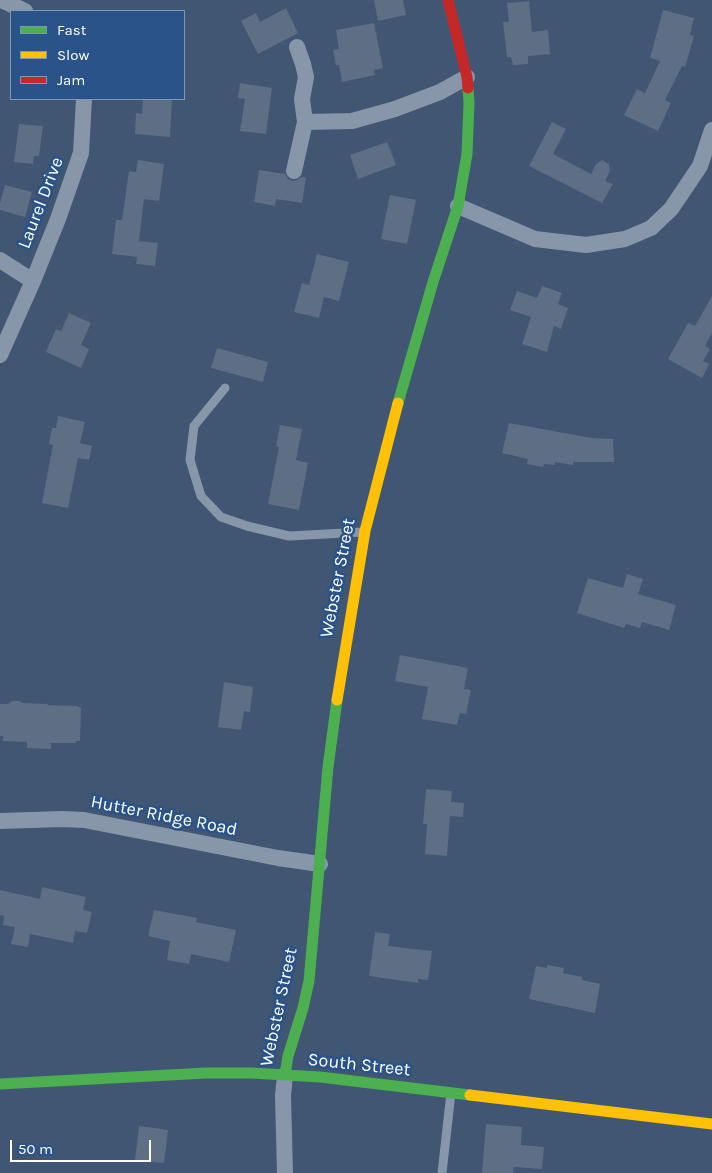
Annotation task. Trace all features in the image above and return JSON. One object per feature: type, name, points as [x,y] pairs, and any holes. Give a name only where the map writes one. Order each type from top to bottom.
[{"type":"street","points":[[1,0],[23,10]]},
{"type":"street","name":"Webster Street","points":[[285,1173],[283,1112],[285,1075],[288,1056],[303,1008],[309,981],[328,768],[341,671],[365,532],[404,379],[458,206],[468,154],[469,103],[467,77],[448,0]]},
{"type":"street","points":[[294,171],[305,122],[302,99],[306,77],[297,47]]},
{"type":"street","points":[[305,122],[352,121],[395,109],[440,92],[467,77]]},
{"type":"street","name":"Laurel Drive","points":[[0,260],[33,281],[58,219],[81,153],[84,100]]},
{"type":"street","points":[[458,206],[535,239],[586,245],[625,239],[651,228],[671,209],[700,166],[712,130]]},
{"type":"street","points":[[0,355],[33,281]]},
{"type":"street","name":"Hutter Ridge Road","points":[[0,821],[84,820],[278,858],[320,864]]},
{"type":"street","name":"South Street","points":[[0,1084],[206,1072],[285,1075],[712,1124]]},
{"type":"lane","points":[[225,388],[194,426],[190,460],[201,496],[221,517],[247,526],[289,536],[365,532]]},
{"type":"lane","points":[[442,1173],[451,1093]]},
{"type":"building","points":[[374,0],[403,0],[406,15],[378,21]]},
{"type":"building","points":[[529,1],[532,32],[548,30],[550,54],[528,56],[528,64],[513,65],[511,57],[507,57],[503,22],[509,22],[507,3]]},
{"type":"building","points":[[286,8],[298,33],[258,54],[241,21],[256,13],[260,22]]},
{"type":"building","points":[[663,10],[694,18],[690,35],[694,36],[685,67],[682,66],[665,100],[671,103],[658,131],[624,115],[637,89],[645,93],[660,61],[650,58]]},
{"type":"building","points":[[374,23],[383,68],[374,70],[375,75],[342,82],[339,65],[336,65],[333,50],[339,49],[336,30]]},
{"type":"building","points":[[240,83],[272,88],[266,134],[240,131],[245,99],[238,98]]},
{"type":"building","points":[[143,100],[172,100],[170,137],[135,134],[136,113],[142,114]]},
{"type":"building","points":[[552,122],[566,129],[553,154],[591,174],[596,164],[602,160],[609,164],[610,171],[605,181],[613,184],[602,203],[529,166]]},
{"type":"building","points":[[19,124],[43,126],[39,156],[34,156],[33,164],[14,162]]},
{"type":"building","points":[[387,142],[396,165],[358,179],[350,155]]},
{"type":"building","points":[[138,160],[164,164],[159,201],[144,199],[139,241],[158,243],[155,266],[136,264],[137,257],[112,254],[116,220],[122,220],[129,171],[136,172]]},
{"type":"building","points":[[259,170],[285,174],[292,181],[302,177],[306,178],[302,203],[276,199],[275,206],[254,202]]},
{"type":"building","points":[[5,185],[32,192],[25,217],[0,210]]},
{"type":"building","points":[[390,195],[416,200],[407,244],[381,239]]},
{"type":"building","points":[[317,254],[349,262],[339,301],[324,297],[319,318],[294,312],[302,283],[309,285]]},
{"type":"building","points":[[542,286],[562,293],[558,304],[568,308],[561,329],[554,326],[547,352],[522,344],[531,317],[510,310],[517,291],[537,298]]},
{"type":"building","points":[[712,296],[712,333],[705,346],[710,349],[703,361],[709,364],[702,378],[668,359],[688,323],[695,326]]},
{"type":"building","points":[[69,313],[91,323],[81,345],[89,349],[81,368],[46,352],[56,329],[61,331]]},
{"type":"building","points":[[217,348],[268,362],[263,382],[211,368]]},
{"type":"building","points":[[58,416],[85,422],[80,443],[92,446],[89,460],[78,458],[68,508],[42,503],[53,445],[49,444],[52,428],[56,428]]},
{"type":"building","points":[[509,423],[592,438],[613,439],[614,462],[573,462],[573,465],[555,462],[555,465],[544,464],[543,467],[527,464],[528,459],[502,453]]},
{"type":"building","points":[[280,425],[302,429],[296,460],[308,463],[299,510],[268,504],[279,447],[276,446]]},
{"type":"building","points":[[627,574],[643,579],[638,594],[676,605],[669,630],[642,622],[640,628],[626,624],[624,628],[577,613],[588,578],[623,588]]},
{"type":"building","points":[[400,655],[468,668],[464,689],[471,690],[466,714],[460,713],[457,725],[422,719],[428,687],[395,681]]},
{"type":"building","points":[[224,682],[253,687],[250,712],[244,711],[241,730],[218,727]]},
{"type":"building","points":[[12,701],[77,706],[81,708],[80,741],[76,741],[76,743],[51,743],[51,749],[27,748],[27,742],[3,741],[3,736],[0,736],[0,704],[8,704]]},
{"type":"building","points":[[426,789],[452,791],[451,802],[464,803],[463,817],[450,816],[447,856],[425,854],[427,824],[423,824]]},
{"type":"building","points":[[42,887],[86,897],[83,910],[92,912],[87,933],[75,931],[73,943],[30,934],[28,947],[11,944],[15,927],[3,925],[4,916],[0,915],[0,890],[40,899]]},
{"type":"building","points":[[154,910],[197,918],[196,922],[236,930],[229,962],[191,954],[189,964],[167,960],[170,941],[148,936]]},
{"type":"building","points":[[375,932],[390,934],[388,946],[432,951],[428,980],[418,979],[418,983],[369,976]]},
{"type":"building","points":[[547,965],[564,968],[563,973],[582,977],[582,980],[600,984],[595,1013],[529,999],[536,966],[547,968]]},
{"type":"building","points":[[486,1124],[522,1127],[521,1145],[544,1147],[542,1169],[514,1167],[513,1173],[482,1173]]},
{"type":"building","points":[[139,1126],[168,1130],[164,1163],[135,1160]]},
{"type":"traffic: fast","points":[[398,403],[433,282],[458,206],[467,154],[468,88]]},
{"type":"traffic: fast","points":[[285,1075],[288,1056],[303,1008],[309,981],[328,767],[337,700]]},
{"type":"traffic: fast","points":[[0,1084],[206,1073],[252,1073],[320,1077],[470,1095]]},
{"type":"traffic: slow","points":[[337,700],[365,531],[398,403]]},
{"type":"traffic: slow","points":[[470,1095],[712,1124]]},
{"type":"traffic: jam","points":[[448,0],[468,88]]}]
